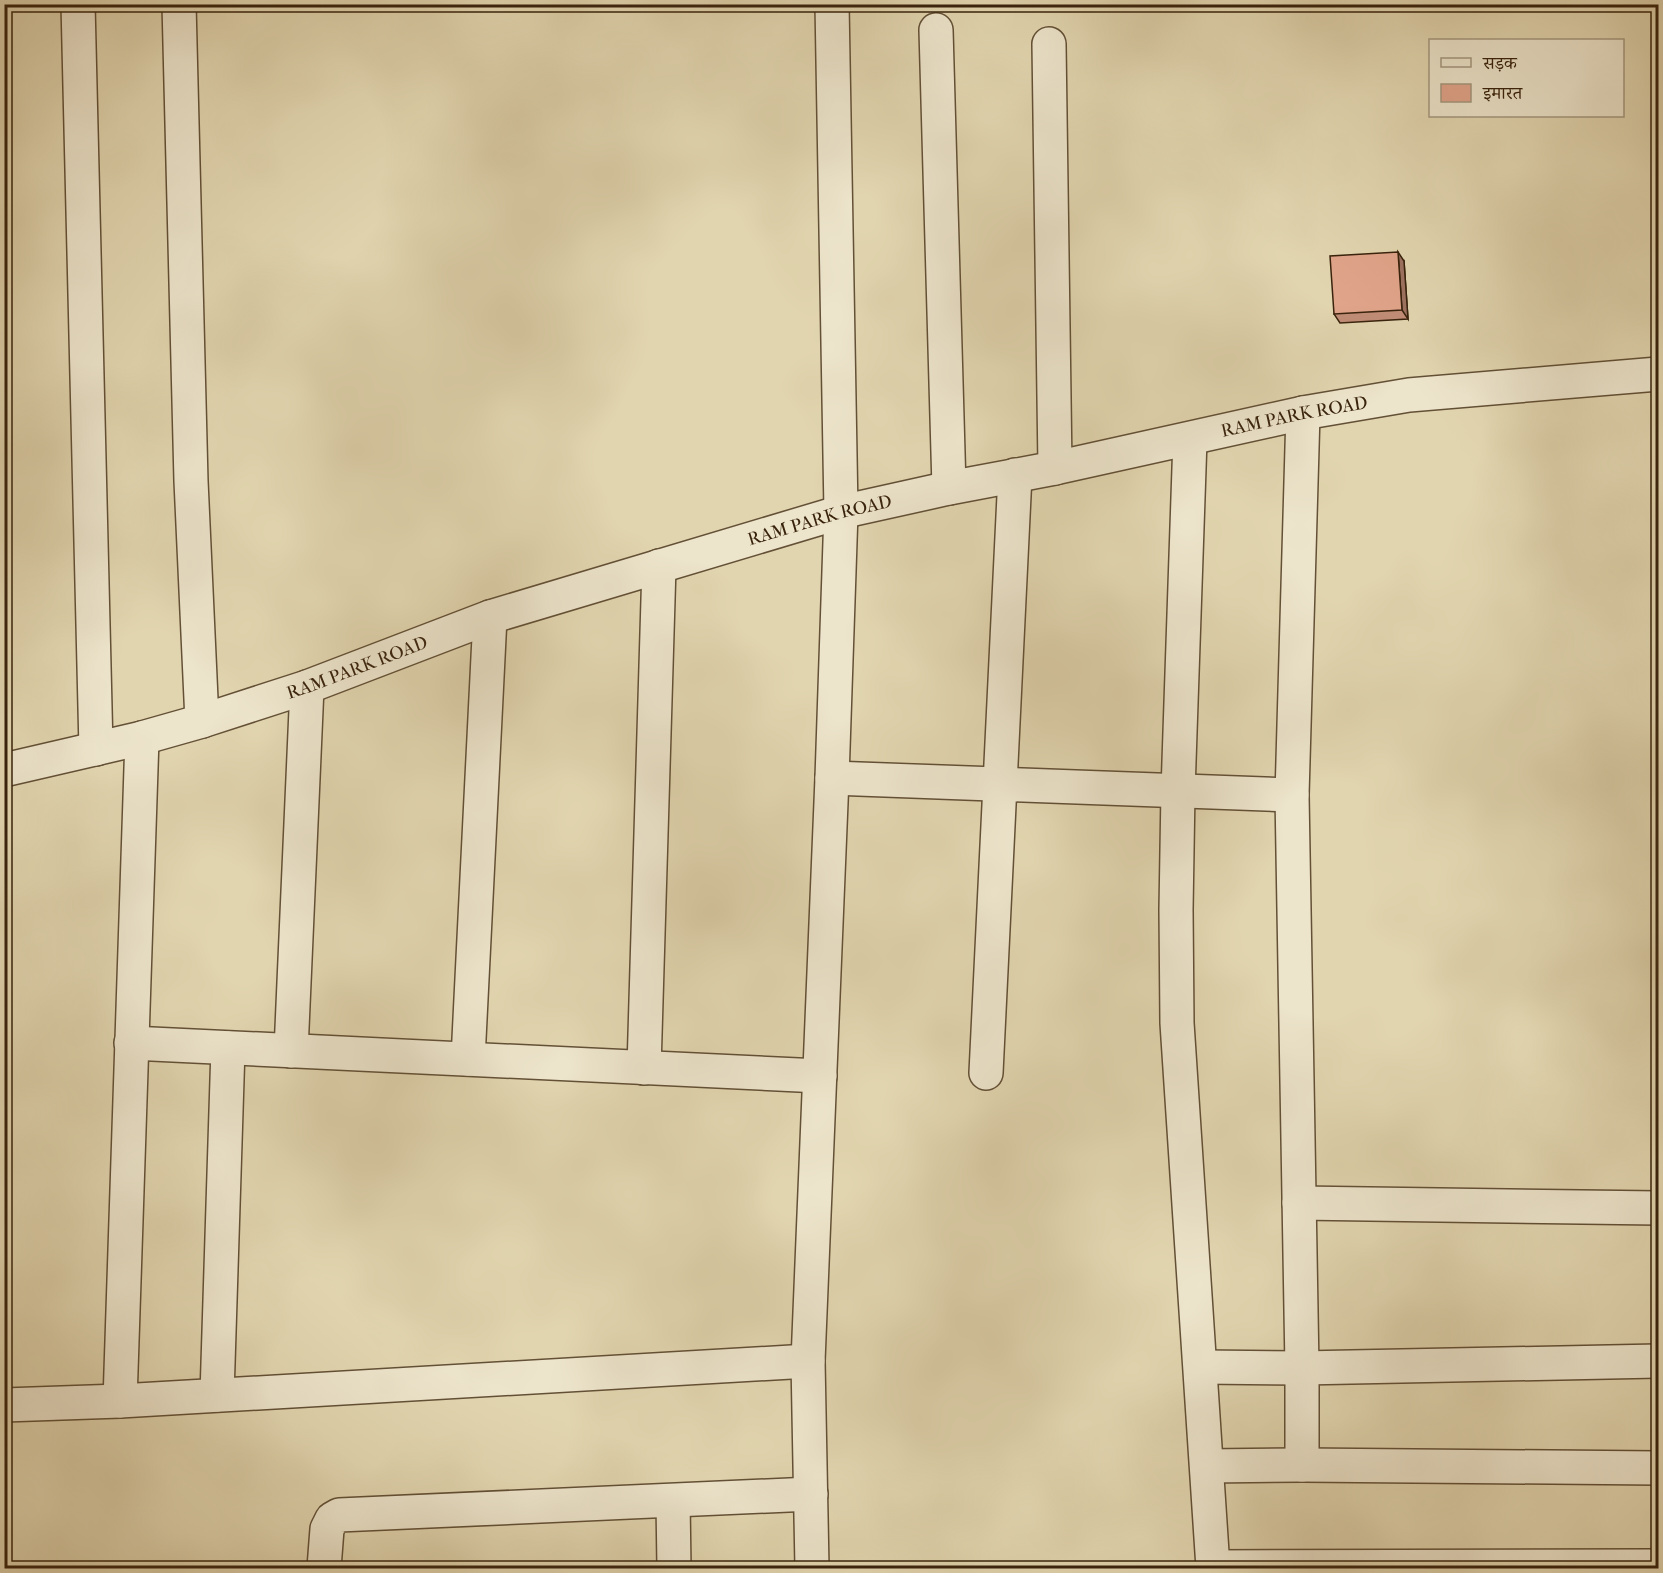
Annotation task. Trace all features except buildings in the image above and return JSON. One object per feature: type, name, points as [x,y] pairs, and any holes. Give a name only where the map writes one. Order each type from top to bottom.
[{"type":"street","points":[[78,4],[96,749]]},
{"type":"street","points":[[179,4],[191,481],[202,721]]},
{"type":"street","points":[[812,1569],[808,1361],[841,512],[832,4]]},
{"type":"street","points":[[936,30],[949,488]]},
{"type":"street","points":[[1049,44],[1055,468]]},
{"type":"street","name":"RAM PARK ROAD","points":[[4,770],[142,738],[202,721],[307,687],[490,617],[841,512],[1055,468],[1303,413],[1409,395],[1659,374]]},
{"type":"street","points":[[1302,1465],[1292,795],[1303,413]]},
{"type":"street","points":[[1190,439],[1178,791],[1177,1023],[1213,1568],[1659,1566]]},
{"type":"street","points":[[986,1073],[1015,475]]},
{"type":"street","points":[[644,1068],[659,566]]},
{"type":"street","points":[[468,1059],[490,617]]},
{"type":"street","points":[[291,1051],[307,687]]},
{"type":"street","points":[[120,1401],[142,738]]},
{"type":"street","points":[[832,777],[1292,795]]},
{"type":"street","points":[[131,1044],[820,1076]]},
{"type":"street","points":[[217,1395],[228,1048]]},
{"type":"street","points":[[1299,1203],[1659,1208]]},
{"type":"street","points":[[4,1405],[120,1401],[808,1361]]},
{"type":"street","points":[[1201,1367],[1302,1368],[1659,1361]]},
{"type":"street","points":[[1207,1466],[1659,1468]]},
{"type":"street","points":[[324,1569],[327,1529],[332,1519],[339,1515],[811,1494]]},
{"type":"street","points":[[672,1501],[674,1569]]}]
